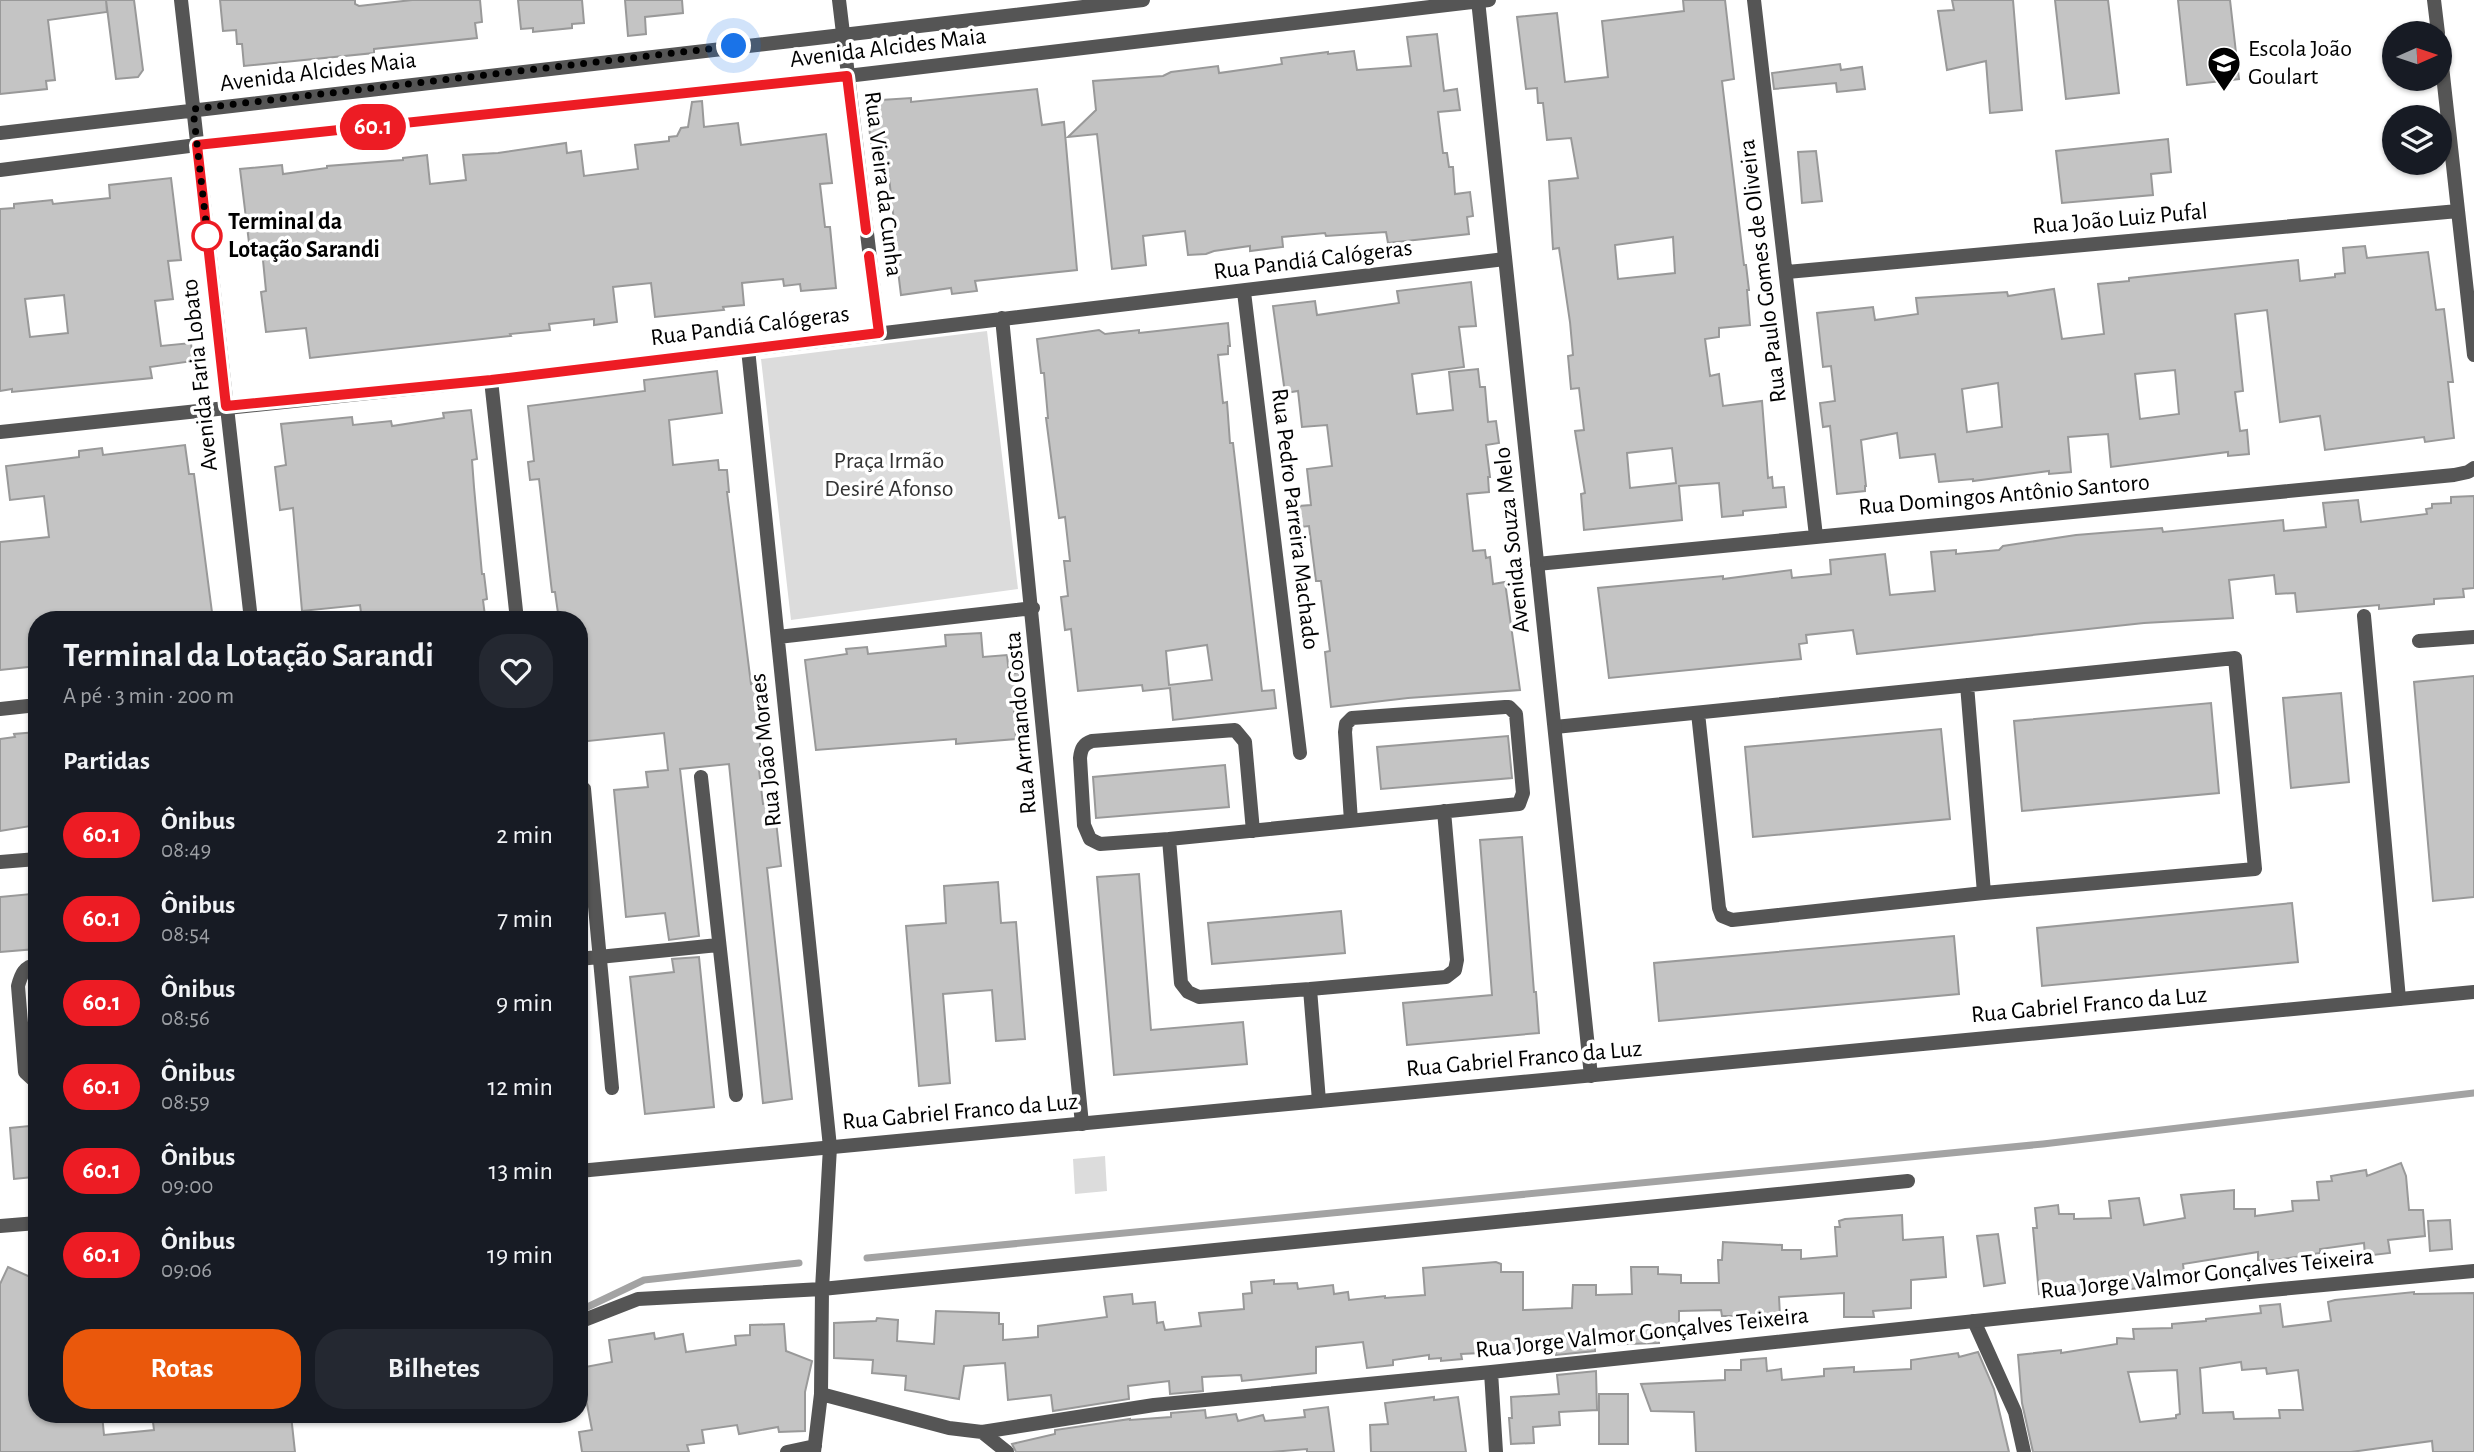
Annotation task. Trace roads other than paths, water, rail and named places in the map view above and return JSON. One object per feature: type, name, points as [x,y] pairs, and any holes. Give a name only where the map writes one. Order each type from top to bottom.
[{"type":"street","name":"Avenida Faria Lobato","points":[[181,0],[250,611]]},
{"type":"street","name":"Rua Vieira da Cunha","points":[[839,0],[879,333]]},
{"type":"street","name":"Avenida Alcides Maia","points":[[0,132],[1143,0]]},
{"type":"street","name":"Avenida Alcides Maia","points":[[0,170],[197,145],[847,76],[1482,0]]},
{"type":"street","name":"Avenida Souza Melo","points":[[1482,0],[1505,259],[1591,1076]]},
{"type":"street","name":"Rua Paulo Gomes de Oliveira","points":[[1754,0],[1816,536]]},
{"type":"street","points":[[2434,0],[2437,21]]},
{"type":"street","points":[[2445,91],[2474,355]]},
{"type":"street","name":"Rua João Luiz Pufal","points":[[1787,272],[2458,211]]},
{"type":"street","name":"Rua Pandiá Calógeras","points":[[0,432],[491,380],[1505,259]]},
{"type":"street","name":"Rua Pedro Parreira Machado","points":[[1244,292],[1300,753]]},
{"type":"street","name":"Rua Armando Costa","points":[[1003,317],[1082,1124]]},
{"type":"street","name":"Rua João Moraes","points":[[748,349],[830,1147],[822,1289],[821,1394],[815,1449]]},
{"type":"street","points":[[491,380],[516,611]]},
{"type":"street","name":"Rua Domingos Antônio Santoro","points":[[1537,564],[2454,475],[2474,468]]},
{"type":"street","points":[[778,637],[1033,608]]},
{"type":"street","points":[[2364,616],[2399,999]]},
{"type":"street","points":[[2419,641],[2474,637]]},
{"type":"street","points":[[1555,727],[2235,658],[2255,869],[1984,893],[1732,920],[1723,916],[1719,908],[1698,713]]},
{"type":"street","points":[[1967,685],[1984,893]]},
{"type":"street","points":[[0,709],[28,706]]},
{"type":"street","points":[[1253,831],[1245,742],[1235,730],[1092,741],[1081,751],[1084,825],[1090,839],[1100,844],[1253,831],[1515,805],[1522,801],[1523,793],[1518,720],[1513,709],[1505,707],[1352,718],[1346,724],[1345,732],[1351,821]]},
{"type":"street","points":[[701,777],[736,1095]]},
{"type":"street","points":[[1169,839],[1181,983],[1185,989],[1199,996],[1446,977],[1455,970],[1457,960],[1444,811]]},
{"type":"street","points":[[588,834],[612,1088]]},
{"type":"street","points":[[0,862],[28,860]]},
{"type":"street","points":[[588,958],[718,945]]},
{"type":"street","points":[[28,967],[21,973],[18,986],[25,1072],[28,1075]]},
{"type":"street","points":[[1310,989],[1319,1101]]},
{"type":"street","name":"Rua Gabriel Franco da Luz","points":[[588,1170],[2474,992]]},
{"type":"street","points":[[588,1318],[638,1299],[822,1289],[1908,1181]]},
{"type":"street","points":[[0,1226],[28,1224]]},
{"type":"street","name":"Rua Jorge Valmor Gonçalves Teixeira","points":[[821,1394],[949,1428],[982,1432],[1154,1405],[2474,1271]]},
{"type":"street","points":[[1974,1321],[2015,1412],[2024,1452]]},
{"type":"street","points":[[1490,1372],[1496,1452]]},
{"type":"street","points":[[982,1432],[1007,1452]]},
{"type":"street","points":[[787,1452],[815,1449]]},
{"type":"waterway","points":[[867,1258],[2043,1144],[2474,1093]]},
{"type":"waterway","points":[[588,1307],[644,1280],[799,1263]]},
{"type":"place","name":"Escola João Goulart","points":[[2224,93]]},
{"type":"place","name":"Terminal da Lotação Sarandi","points":[[207,236]]},
{"type":"park label","name":"Praça Irmão Desiré Afonso","points":[[889,475]]}]
